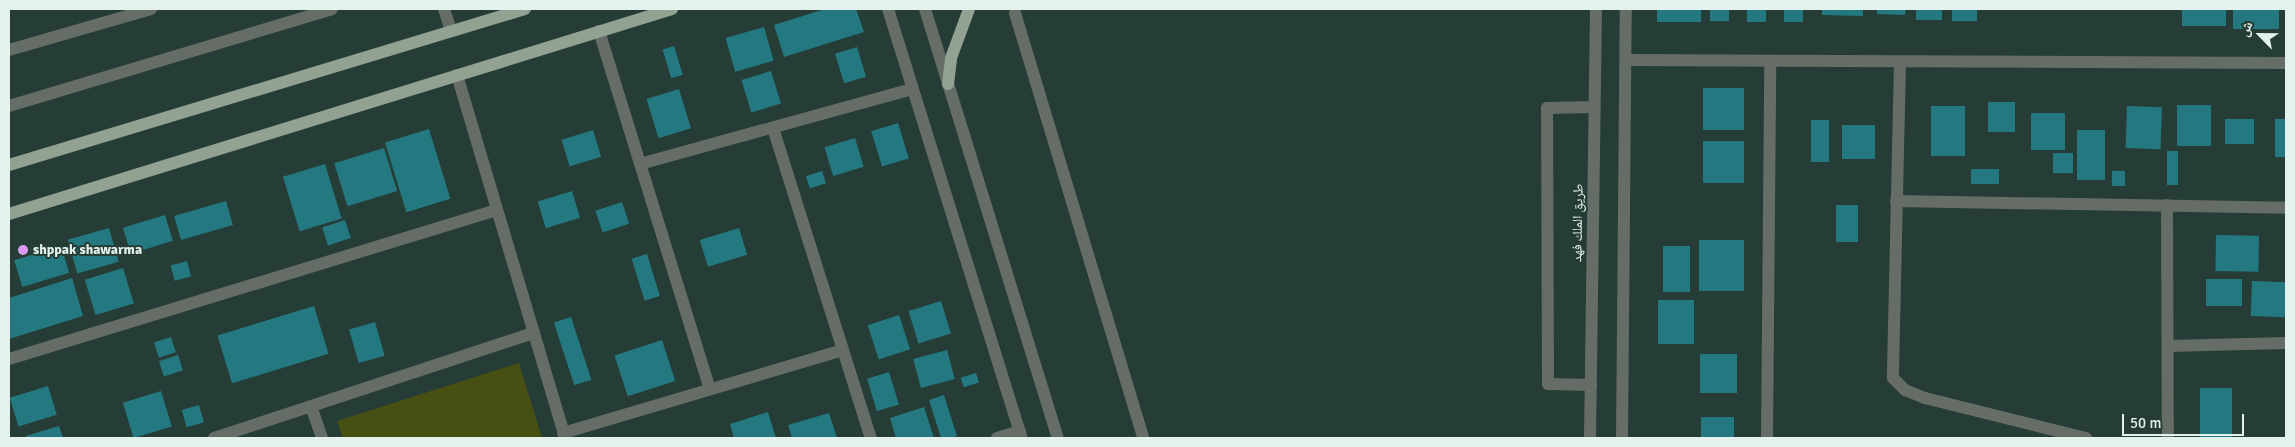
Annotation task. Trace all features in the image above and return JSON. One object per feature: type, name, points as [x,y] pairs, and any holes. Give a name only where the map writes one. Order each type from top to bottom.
[{"type":"main road","points":[[9,165],[526,9]]},
{"type":"main road","points":[[9,214],[672,9]]},
{"type":"main road","points":[[948,84],[951,58],[970,9]]},
{"type":"street","points":[[9,50],[151,9]]},
{"type":"street","points":[[9,106],[332,9]]},
{"type":"street","points":[[444,9],[451,31]]},
{"type":"street","points":[[888,9],[1021,435],[997,438]]},
{"type":"street","points":[[924,9],[1058,438]]},
{"type":"street","name":"طريق الملك فهد","points":[[1590,438],[1596,9]]},
{"type":"street","points":[[1622,438],[1626,9]]},
{"type":"street","points":[[1015,13],[1143,438]]},
{"type":"street","points":[[599,31],[710,389]]},
{"type":"street","points":[[1626,60],[2286,63]]},
{"type":"street","points":[[1767,438],[1770,61]]},
{"type":"street","points":[[1900,62],[1893,378],[1905,390],[1924,398],[2086,438]]},
{"type":"street","points":[[457,75],[564,436],[710,389],[843,350]]},
{"type":"street","points":[[640,164],[913,90]]},
{"type":"street","points":[[1591,385],[1548,384],[1547,108],[1594,108]]},
{"type":"street","points":[[773,128],[871,438]]},
{"type":"street","points":[[1896,201],[2286,208]]},
{"type":"street","points":[[2167,205],[2168,438]]},
{"type":"street","points":[[9,359],[497,210]]},
{"type":"street","points":[[214,438],[534,333]]},
{"type":"street","points":[[2168,346],[2286,343]]},
{"type":"street","points":[[311,406],[322,438]]},
{"type":"green space","points":[[519,363],[542,438],[343,438],[337,421]]},
{"type":"building","points":[[825,9],[856,9],[864,32],[784,57],[774,25]]},
{"type":"building","points":[[1657,9],[1701,9],[1701,22],[1657,22]]},
{"type":"building","points":[[1710,9],[1729,9],[1729,21],[1710,21]]},
{"type":"building","points":[[1747,9],[1766,9],[1766,22],[1747,22]]},
{"type":"building","points":[[1784,9],[1803,9],[1803,22],[1784,22]]},
{"type":"building","points":[[1822,9],[1863,9],[1863,16],[1822,15]]},
{"type":"building","points":[[1877,9],[1906,9],[1905,15],[1877,14]]},
{"type":"building","points":[[1916,9],[1942,9],[1942,20],[1916,20]]},
{"type":"building","points":[[1952,9],[1977,9],[1977,21],[1952,21]]},
{"type":"building","points":[[2182,9],[2226,9],[2226,26],[2182,26]]},
{"type":"building","points":[[2233,9],[2279,9],[2279,29],[2233,29]]},
{"type":"building","points":[[764,27],[774,61],[735,72],[726,38]]},
{"type":"building","points":[[674,46],[683,75],[671,78],[663,50]]},
{"type":"building","points":[[857,47],[866,77],[844,83],[835,54]]},
{"type":"building","points":[[771,71],[781,104],[751,113],[741,80]]},
{"type":"building","points":[[1703,88],[1744,88],[1744,130],[1703,130]]},
{"type":"building","points":[[679,89],[691,128],[658,138],[646,99]]},
{"type":"building","points":[[1988,102],[2015,102],[2015,132],[1988,132]]},
{"type":"building","points":[[2177,105],[2211,105],[2211,146],[2177,146]]},
{"type":"building","points":[[1931,106],[1965,106],[1965,156],[1931,156]]},
{"type":"building","points":[[2127,106],[2162,107],[2161,149],[2126,148]]},
{"type":"building","points":[[2031,113],[2065,113],[2065,150],[2031,150]]},
{"type":"building","points":[[2225,119],[2254,119],[2254,144],[2225,144]]},
{"type":"building","points":[[2275,119],[2286,119],[2286,157],[2275,157]]},
{"type":"building","points":[[1811,120],[1829,120],[1829,162],[1811,162]]},
{"type":"building","points":[[898,123],[909,158],[882,167],[871,131]]},
{"type":"building","points":[[1842,125],[1875,125],[1875,159],[1842,159]]},
{"type":"building","points":[[429,129],[450,199],[406,212],[385,142]]},
{"type":"building","points":[[593,130],[601,157],[570,166],[561,140]]},
{"type":"building","points":[[2077,130],[2105,130],[2105,180],[2077,180]]},
{"type":"building","points":[[855,138],[864,167],[833,176],[824,147]]},
{"type":"building","points":[[1703,141],[1744,141],[1744,183],[1703,183]]},
{"type":"building","points":[[384,148],[397,191],[347,206],[334,163]]},
{"type":"building","points":[[2167,151],[2178,151],[2178,185],[2167,185]]},
{"type":"building","points":[[2053,153],[2073,153],[2073,173],[2053,173]]},
{"type":"building","points":[[325,164],[342,219],[300,231],[283,177]]},
{"type":"building","points":[[1971,169],[1999,169],[1999,184],[1971,184]]},
{"type":"building","points":[[822,171],[826,183],[810,189],[806,176]]},
{"type":"building","points":[[2112,171],[2125,171],[2125,186],[2112,186]]},
{"type":"building","points":[[572,191],[580,218],[546,228],[538,202]]},
{"type":"building","points":[[226,201],[233,225],[181,240],[174,216]]},
{"type":"building","points":[[622,202],[629,224],[602,233],[595,211]]},
{"type":"building","points":[[1836,205],[1858,205],[1858,242],[1836,242]]},
{"type":"building","points":[[165,215],[173,241],[131,254],[123,228]]},
{"type":"building","points":[[345,220],[351,238],[328,245],[322,227]]},
{"type":"building","points":[[109,228],[119,262],[77,273],[68,240]]},
{"type":"building","points":[[739,228],[747,255],[708,267],[700,240]]},
{"type":"building","points":[[2216,235],[2259,236],[2258,272],[2215,271]]},
{"type":"building","points":[[1699,240],[1744,240],[1744,291],[1699,291]]},
{"type":"building","points":[[61,246],[69,273],[22,287],[14,260]]},
{"type":"building","points":[[1663,246],[1690,246],[1690,292],[1663,292]]},
{"type":"building","points":[[647,254],[660,296],[645,301],[632,259]]},
{"type":"building","points":[[187,261],[191,276],[175,281],[171,265]]},
{"type":"building","points":[[123,268],[134,303],[96,315],[85,280]]},
{"type":"building","points":[[72,278],[83,316],[9,339],[9,298]]},
{"type":"building","points":[[2206,279],[2242,279],[2242,306],[2206,306]]},
{"type":"building","points":[[2252,281],[2286,282],[2285,317],[2251,316]]},
{"type":"building","points":[[1658,300],[1694,300],[1694,344],[1658,344]]},
{"type":"building","points":[[941,301],[951,334],[918,343],[908,311]]},
{"type":"building","points":[[314,306],[329,354],[232,383],[217,336]]},
{"type":"building","points":[[899,315],[910,349],[879,359],[868,325]]},
{"type":"building","points":[[571,317],[591,380],[574,385],[554,323]]},
{"type":"building","points":[[375,322],[385,356],[359,363],[349,329]]},
{"type":"building","points":[[171,337],[176,352],[159,358],[154,343]]},
{"type":"building","points":[[662,340],[675,381],[628,396],[614,355]]},
{"type":"building","points":[[947,350],[955,379],[921,388],[913,359]]},
{"type":"building","points":[[1700,354],[1737,354],[1737,393],[1700,393]]},
{"type":"building","points":[[178,355],[183,370],[164,376],[159,361]]},
{"type":"building","points":[[889,372],[899,405],[877,411],[867,379]]},
{"type":"building","points":[[976,373],[979,383],[964,387],[961,378]]},
{"type":"building","points":[[48,386],[57,415],[19,426],[10,398]]},
{"type":"building","points":[[2200,388],[2232,388],[2232,438],[2200,438]]},
{"type":"building","points":[[161,391],[172,426],[134,438],[123,403]]},
{"type":"building","points":[[944,395],[957,436],[950,438],[941,438],[929,400]]},
{"type":"building","points":[[199,405],[204,422],[187,427],[182,410]]},
{"type":"building","points":[[924,407],[934,438],[896,438],[890,418]]},
{"type":"building","points":[[768,412],[776,438],[734,438],[730,424]]},
{"type":"building","points":[[829,413],[837,438],[792,438],[788,425]]},
{"type":"building","points":[[1701,417],[1734,417],[1734,438],[1701,438]]},
{"type":"building","points":[[59,426],[63,438],[26,438],[26,436]]},
{"type":"place","name":"shppak shawarma","points":[[23,250]]}]
